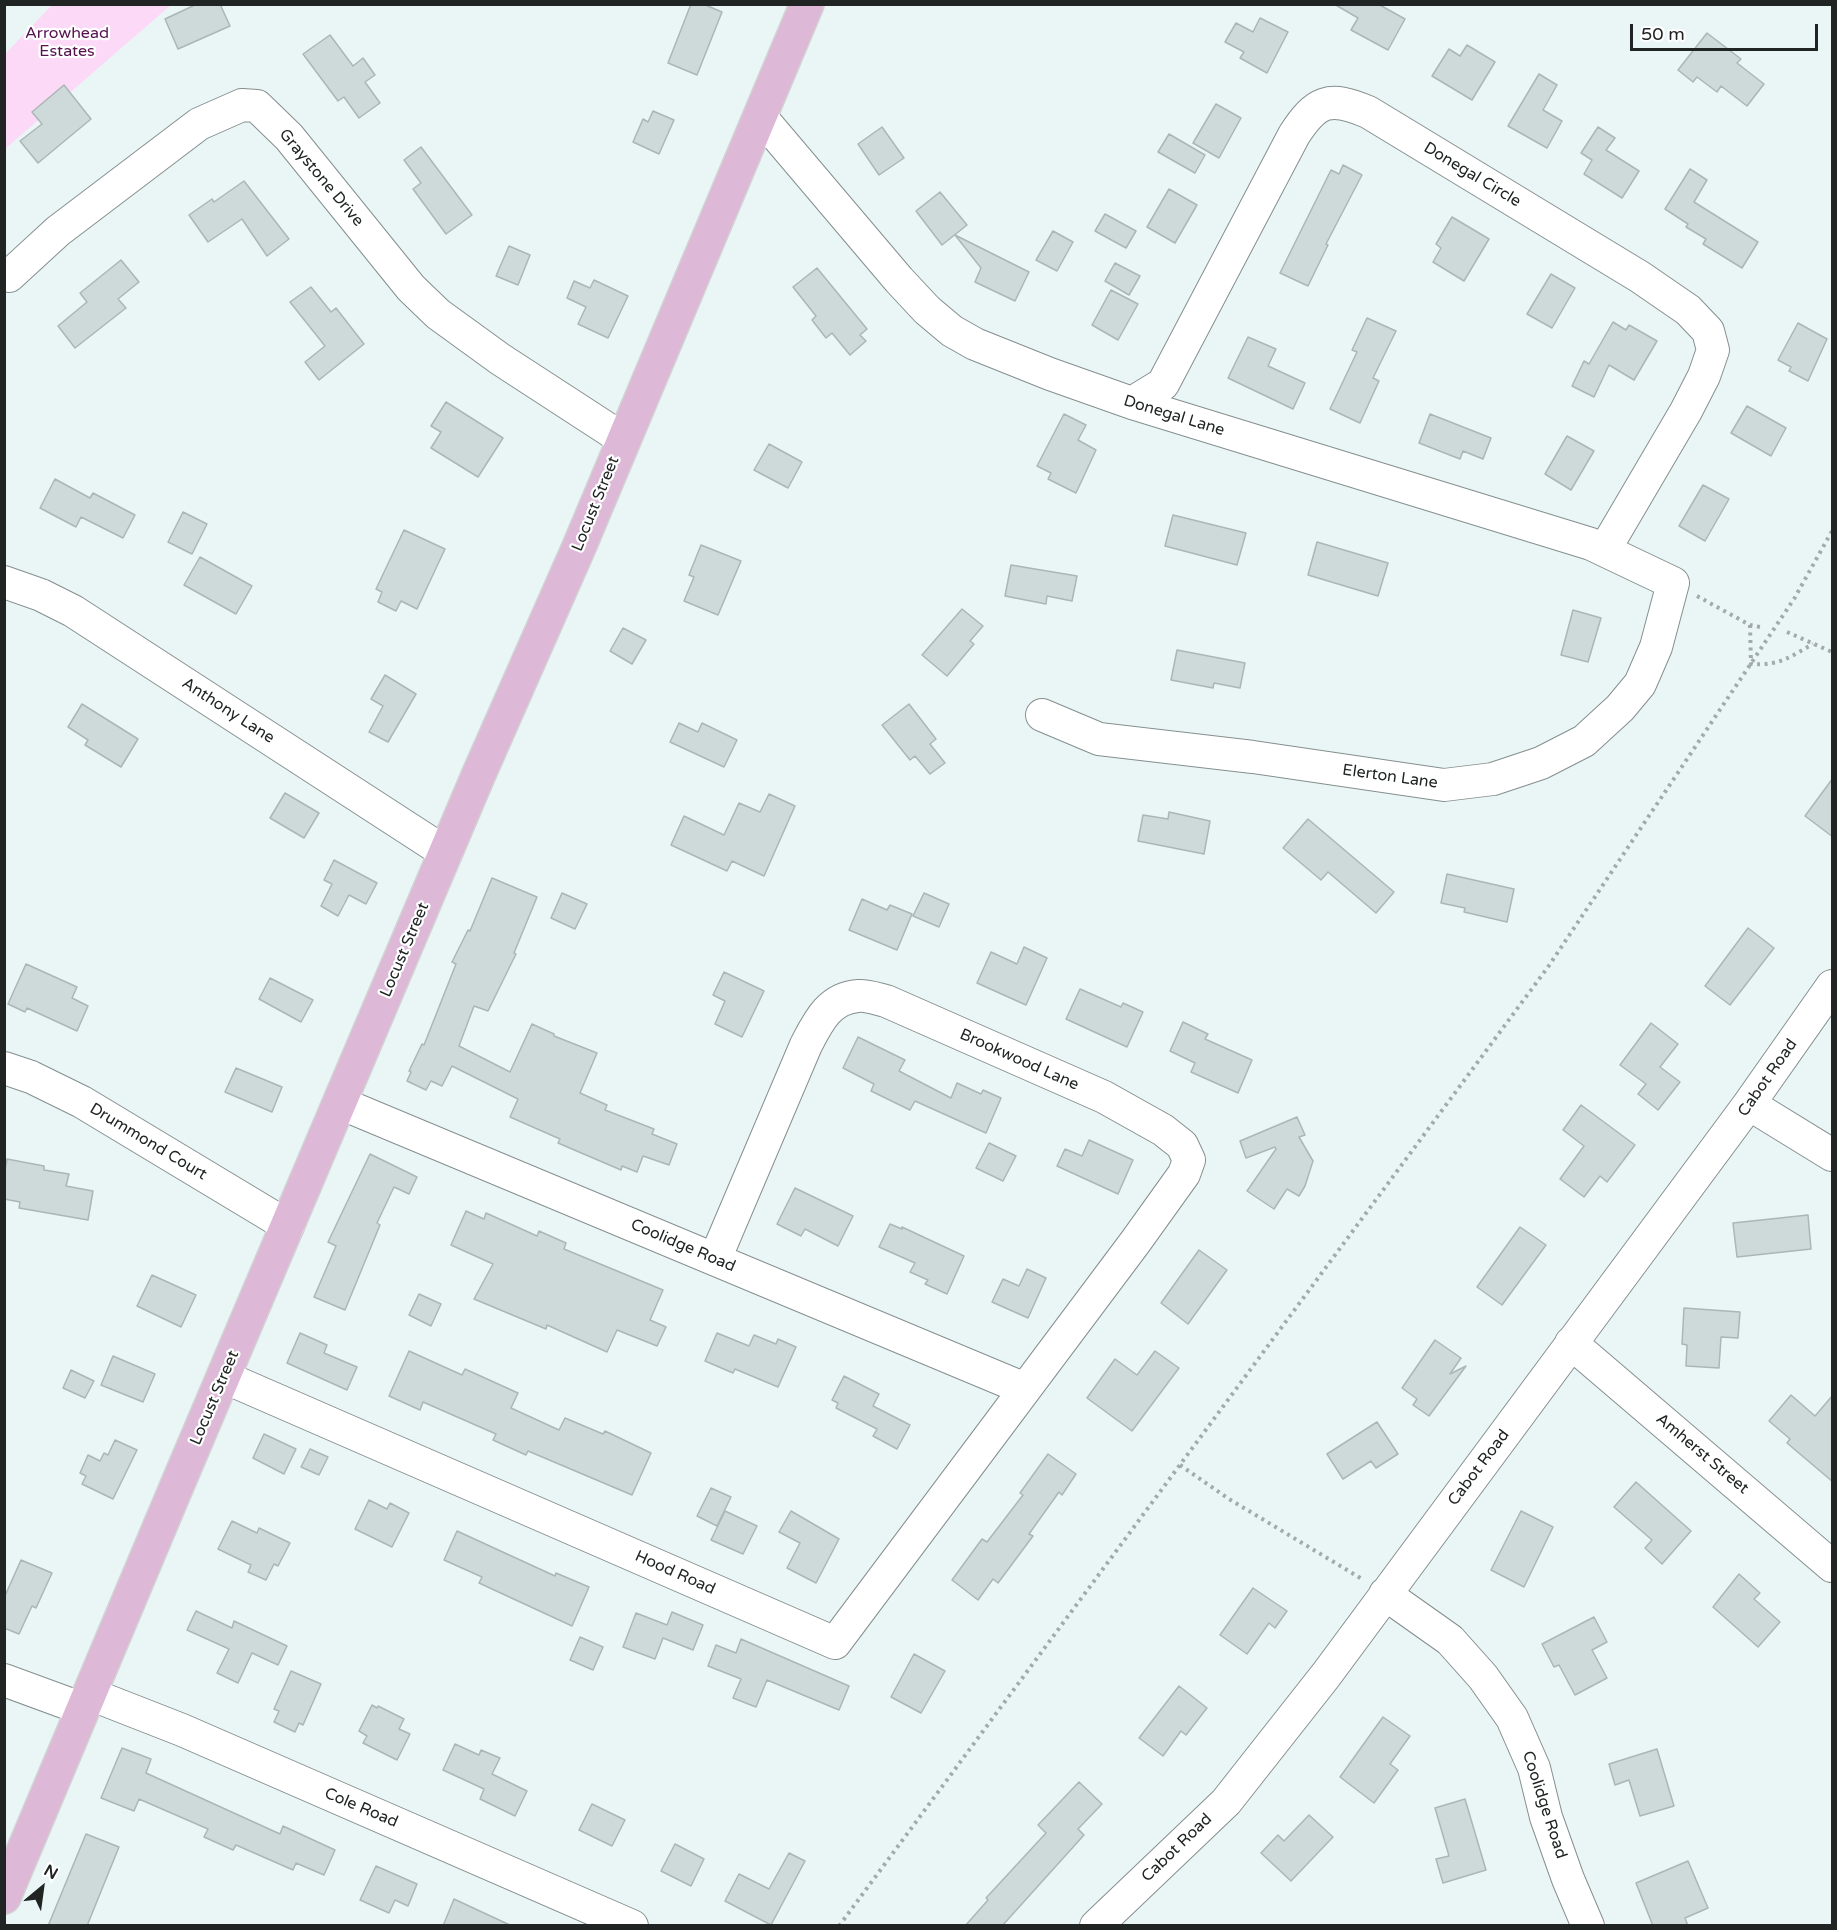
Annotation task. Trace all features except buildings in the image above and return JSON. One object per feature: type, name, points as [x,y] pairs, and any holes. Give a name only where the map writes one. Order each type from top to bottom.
[{"type":"main road","name":"Locust Street","points":[[4,1897],[446,853],[579,547],[807,4]]},
{"type":"street","name":"Donegal Circle","points":[[1132,403],[1163,384],[1305,117],[1319,105],[1350,104],[1378,118],[1640,277],[1688,310],[1708,331],[1713,350],[1704,376],[1605,549]]},
{"type":"street","name":"Graystone Drive","points":[[9,276],[58,231],[199,124],[242,105],[257,106],[289,137],[411,288],[438,314],[500,359],[623,439]]},
{"type":"street","name":"Donegal Lane","points":[[760,116],[927,310],[952,331],[975,344],[1132,403],[1605,549],[1673,583]]},
{"type":"street","name":"Anthony Lane","points":[[4,582],[40,595],[73,611],[446,853]]},
{"type":"street","name":"Elerton Lane","points":[[1042,716],[1099,739],[1253,757],[1444,786],[1493,778],[1541,763],[1584,741],[1620,708],[1640,684],[1656,646],[1673,583]]},
{"type":"street","name":"Cabot Road","points":[[1095,1926],[1226,1802],[1326,1675],[1749,1104],[1833,986]]},
{"type":"street","name":"Brookwood Lane","points":[[715,1259],[801,1055],[820,1016],[839,1001],[859,996],[886,1001],[1104,1097],[1163,1130],[1182,1145],[1189,1160],[1184,1174],[1025,1389]]},
{"type":"street","name":"Drummond Court","points":[[4,1068],[31,1077],[82,1102],[288,1226]]},
{"type":"street","name":"Coolidge Road","points":[[340,1103],[1025,1389]]},
{"type":"street","points":[[1749,1104],[1833,1155]]},
{"type":"street","name":"Amherst Street","points":[[1571,1343],[1833,1566]]},
{"type":"street","name":"Hood Road","points":[[224,1377],[835,1643],[1025,1389]]},
{"type":"street","name":"Coolidge Road","points":[[1385,1594],[1450,1640],[1483,1677],[1512,1718],[1534,1767],[1546,1818],[1588,1926]]},
{"type":"street","name":"Cole Road","points":[[4,1680],[182,1730],[632,1926]]},
{"type":"path","points":[[839,1926],[1548,968],[1794,599],[1833,531]]},
{"type":"path","points":[[1673,583],[1750,625],[1760,627]]},
{"type":"path","points":[[1750,625],[1751,664]]},
{"type":"path","points":[[1787,632],[1833,652]]},
{"type":"path","points":[[1751,664],[1768,665],[1780,662],[1813,644]]},
{"type":"path","points":[[1180,1465],[1229,1498],[1385,1594]]},
{"type":"green space","name":"Arrowhead Estates","points":[[52,5],[171,5],[5,149],[5,54]]}]
